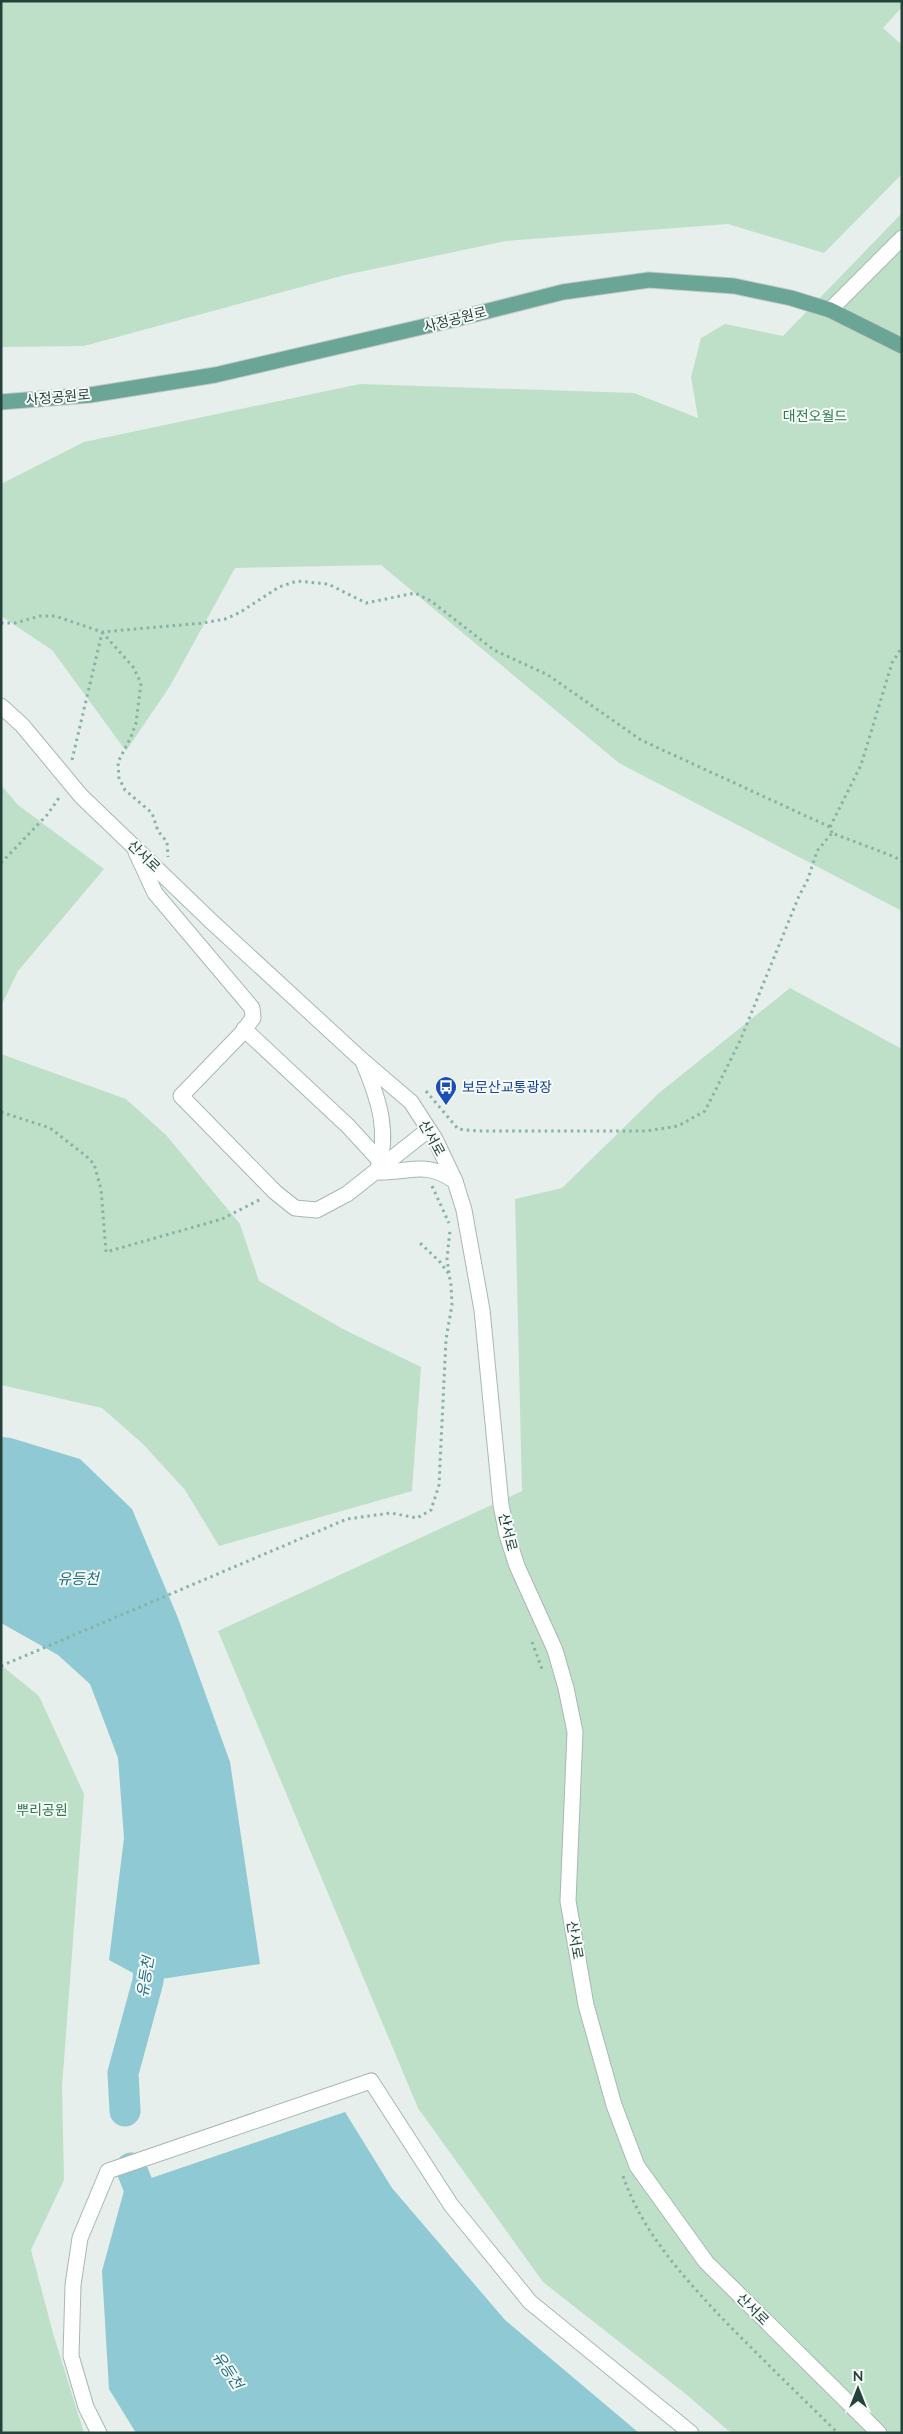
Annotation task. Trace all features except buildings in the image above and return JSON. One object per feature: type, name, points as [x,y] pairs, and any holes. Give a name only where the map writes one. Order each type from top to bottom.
[{"type":"main road","name":"사정공원로","points":[[1,402],[90,395],[215,375],[563,292],[650,280],[734,286],[791,298],[830,310],[902,346]]},
{"type":"street","points":[[830,310],[902,238]]},
{"type":"street","name":"산서로","points":[[1,706],[22,726],[81,796],[212,922],[363,1061],[412,1102],[435,1139],[455,1181],[470,1238],[482,1310],[502,1505],[507,1535],[517,1566],[555,1650],[566,1688],[574,1732],[568,1901],[586,2005],[614,2105],[637,2166],[706,2262],[880,2433]]},
{"type":"street","points":[[132,844],[155,893],[252,1008],[253,1018],[181,1096],[275,1192],[295,1208],[317,1210],[347,1194],[428,1130]]},
{"type":"street","points":[[244,1029],[348,1126],[379,1167]]},
{"type":"street","points":[[363,1061],[382,1111],[383,1148],[379,1167]]},
{"type":"street","points":[[379,1167],[436,1170],[455,1181]]},
{"type":"street","points":[[100,2433],[86,2407],[71,2356],[73,2286],[80,2238],[108,2170],[371,2081],[450,2205],[530,2302],[691,2433]]},
{"type":"path","points":[[1,623],[15,623],[40,616],[54,616],[102,632],[225,619],[239,613],[279,587],[297,581],[328,584],[366,603],[415,594],[432,601],[494,650],[548,675],[641,740],[830,827]]},
{"type":"path","points":[[102,632],[133,667],[141,683],[136,723],[118,762],[118,778],[125,790],[152,813],[158,831],[167,842],[170,880]]},
{"type":"path","points":[[902,647],[892,663],[861,765],[830,827],[832,833],[902,862]]},
{"type":"path","points":[[426,1091],[458,1129],[477,1131],[646,1131],[678,1126],[705,1111],[740,1041],[818,851],[832,833]]},
{"type":"path","points":[[1,1112],[50,1128],[94,1164],[101,1189],[106,1252],[222,1219],[275,1192]]},
{"type":"path","points":[[1,1666],[348,1519],[391,1513],[417,1518],[431,1510],[439,1485],[446,1339],[452,1306],[449,1274],[449,1235]]},
{"type":"path","points":[[418,1241],[440,1262],[449,1274]]},
{"type":"green space","points":[[1,1],[902,1],[902,7],[883,28],[902,45],[902,174],[824,253],[728,224],[506,241],[345,275],[84,346],[1,347]]},
{"type":"green space","name":"대전오월드","points":[[902,213],[902,911],[619,763],[381,565],[235,568],[170,686],[126,751],[52,650],[1,616],[1,484],[84,442],[360,384],[634,393],[698,418],[691,377],[701,338],[725,324],[783,336]]},
{"type":"green space","points":[[1,785],[18,805],[104,869],[18,971],[1,1006]]},
{"type":"green space","points":[[790,988],[902,1049],[902,2433],[731,2433],[687,2395],[543,2282],[418,2108],[218,1631],[522,1491],[515,1199],[562,1188],[659,1093]]},
{"type":"green space","points":[[1,1054],[126,1099],[166,1135],[240,1224],[259,1281],[343,1329],[421,1367],[412,1491],[219,1546],[185,1490],[143,1444],[102,1408],[1,1385]]},
{"type":"green space","name":"뿌리공원","points":[[1,1665],[39,1696],[84,1794],[62,2087],[64,2180],[31,2250],[53,2333],[84,2433],[1,2433]]},
{"type":"water","name":"유등천","points":[[1,1437],[11,1438],[80,1459],[132,1509],[178,1618],[230,1762],[260,1964],[148,1981],[109,1960],[124,1838],[118,1758],[90,1684],[58,1655],[1,1623]]},
{"type":"water","points":[[345,2112],[392,2188],[505,2320],[639,2433],[136,2433],[109,2389],[102,2271],[125,2187]]},
{"type":"waterway","name":"유등천","points":[[125,2111],[123,2073],[148,1981],[151,1938]]},
{"type":"waterway","name":"유등천","points":[[131,2168],[153,2222]]},
{"type":"place","name":"보문산교통광장","points":[[446,1106]]}]
